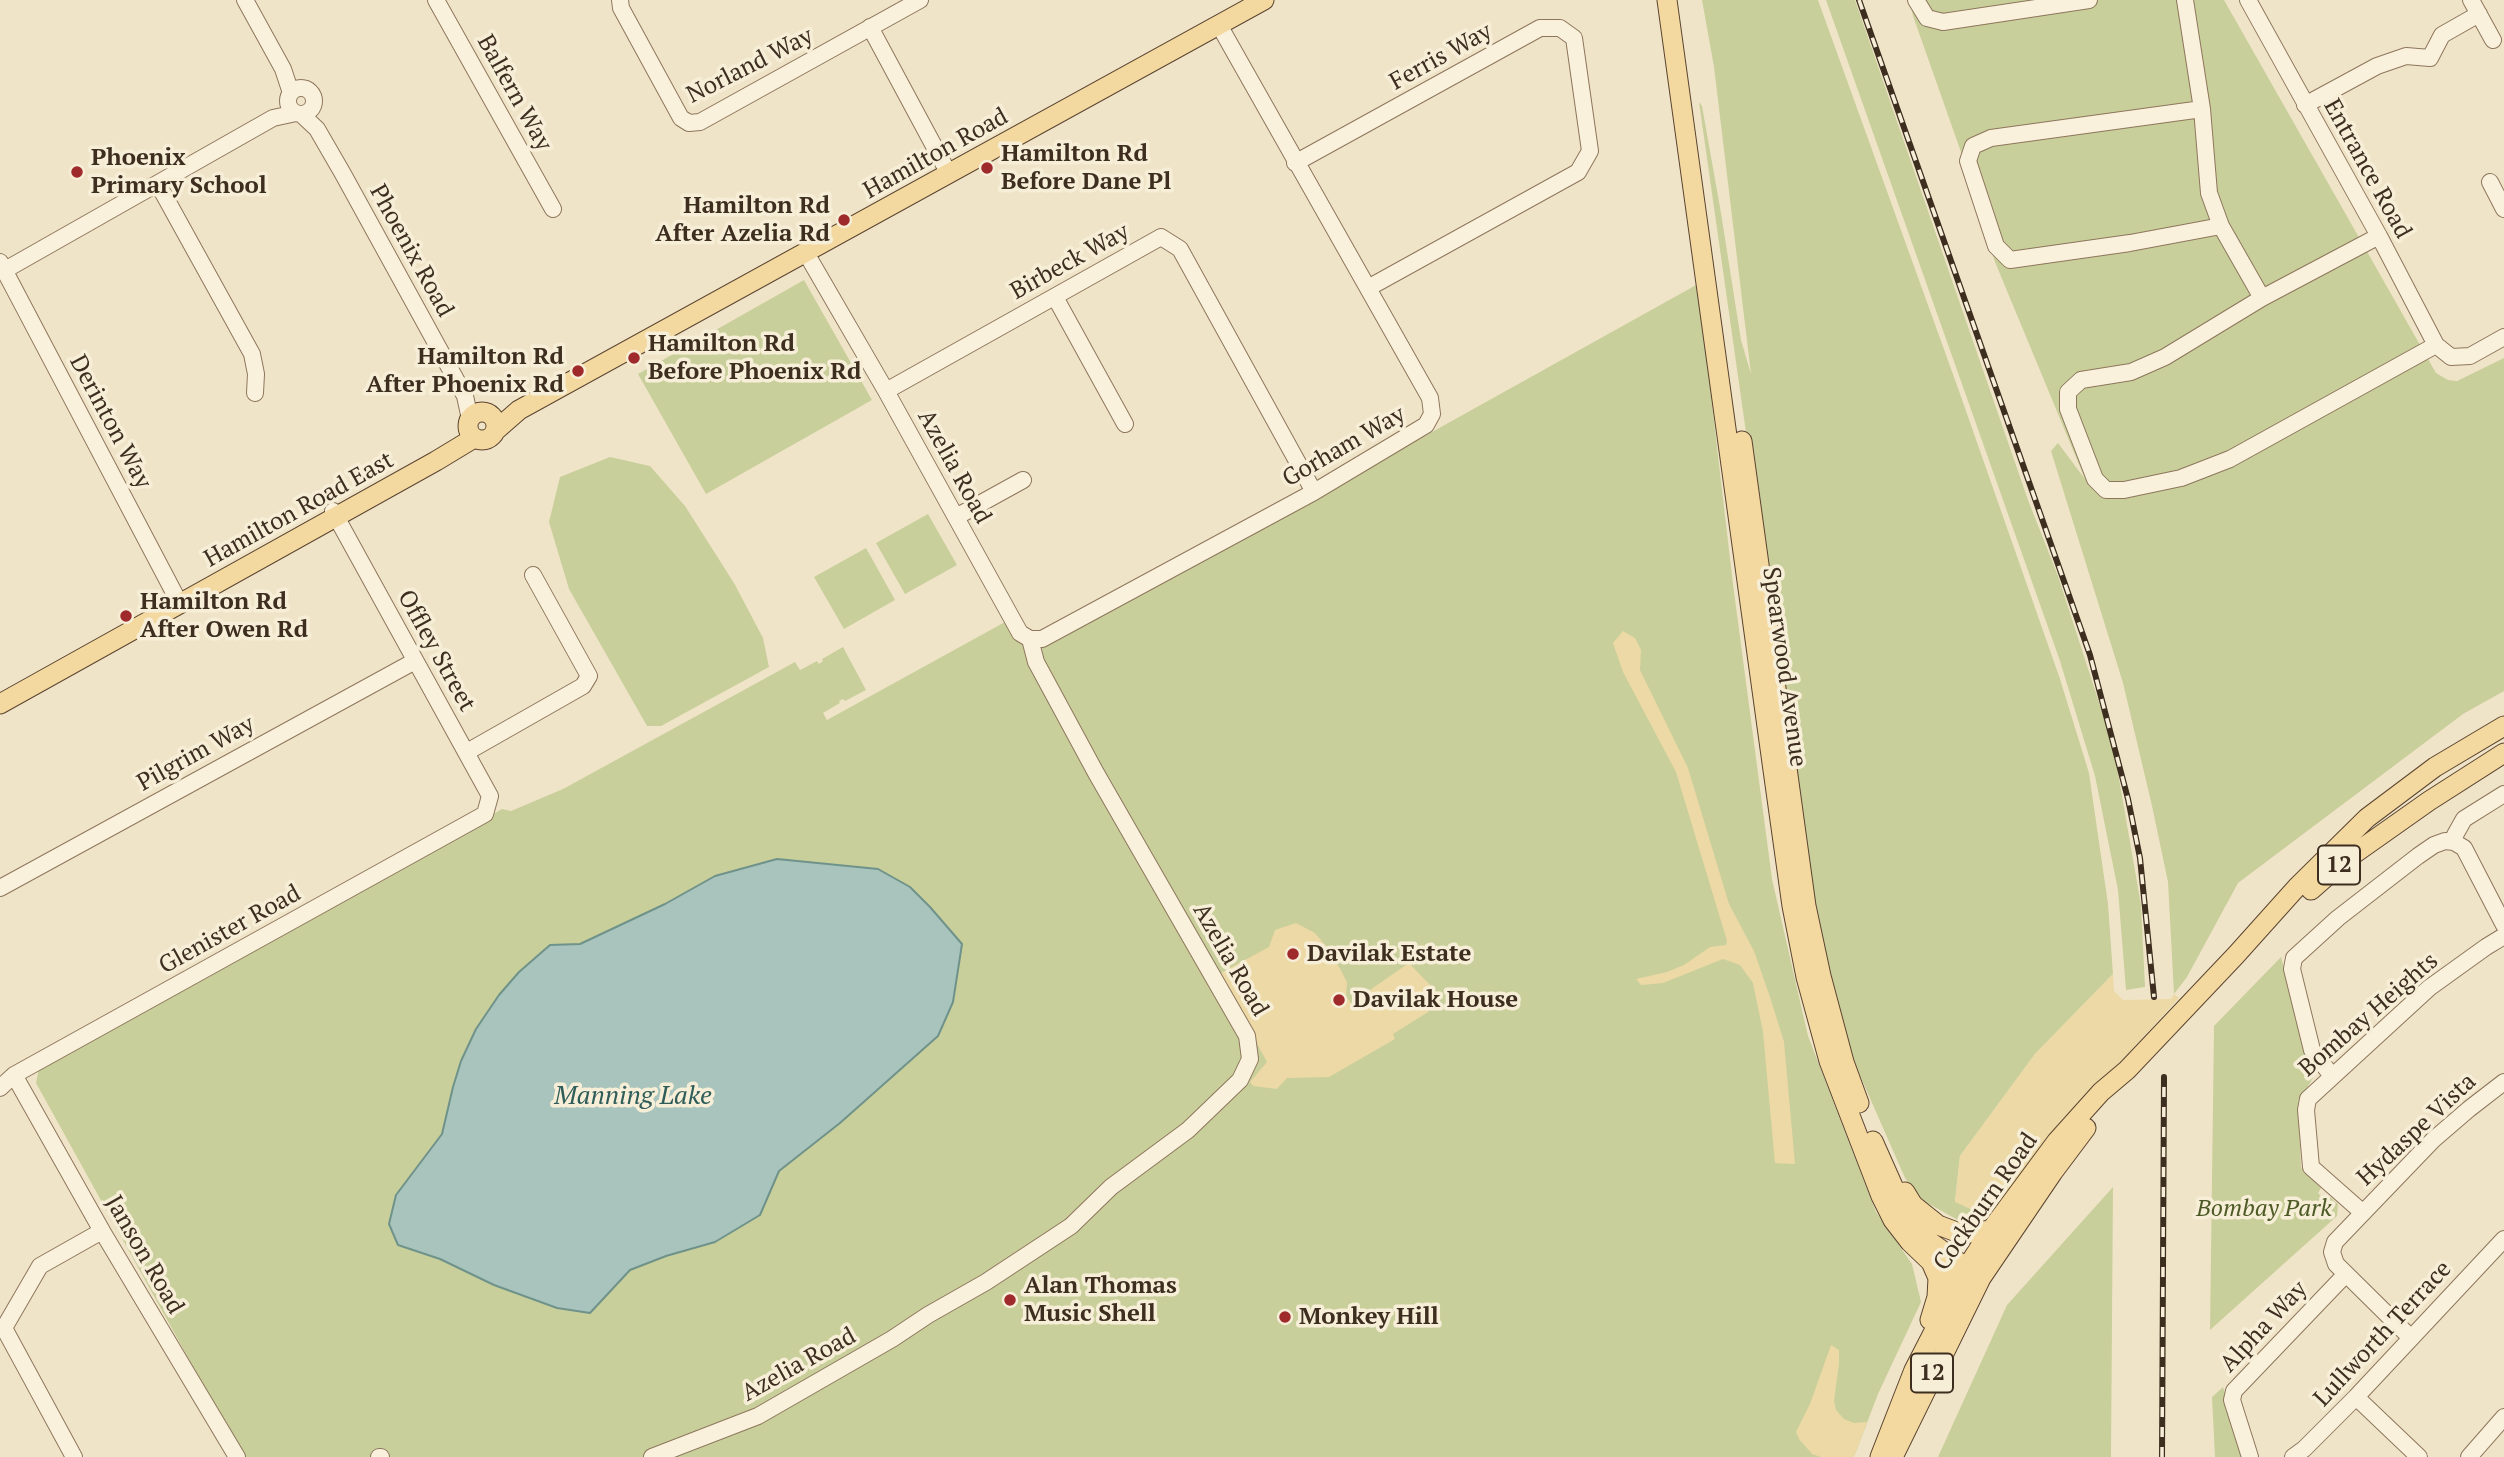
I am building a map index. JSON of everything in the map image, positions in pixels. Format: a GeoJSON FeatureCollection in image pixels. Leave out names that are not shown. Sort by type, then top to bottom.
{"type":"FeatureCollection","features":[{"type":"Feature","properties":{"kind":"main road","name":"Hamilton Road"},"geometry":{"type":"LineString","coordinates":[[476,422],[493,418],[495,431],[519,410],[1264,0]]}},
{"type":"Feature","properties":{"kind":"main road","name":"Spearwood Avenue"},"geometry":{"type":"LineString","coordinates":[[1667,0],[1792,906],[1806,977],[1829,1061],[1881,1196],[1893,1220],[1910,1242],[1931,1262],[1970,1279]]}},
{"type":"Feature","properties":{"kind":"main road","name":"Spearwood Avenue"},"geometry":{"type":"LineString","coordinates":[[1680,0],[1806,906],[1821,976],[1844,1062],[1875,1148],[1905,1213],[1926,1239],[1970,1279]]}},
{"type":"Feature","properties":{"kind":"main road","name":"Hamilton Road"},"geometry":{"type":"LineString","coordinates":[[476,422],[519,410]]}},
{"type":"Feature","properties":{"kind":"main road","name":"Hamilton Road East"},"geometry":{"type":"LineString","coordinates":[[0,694],[334,514],[476,422]]}},
{"type":"Feature","properties":{"kind":"main road","name":"Hamilton Road East"},"geometry":{"type":"LineString","coordinates":[[0,704],[178,600]]}},
{"type":"Feature","properties":{"kind":"main road","name":"Cockburn Road"},"geometry":{"type":"LineString","coordinates":[[1893,1457],[1991,1230],[2057,1142],[2101,1092],[2127,1070],[2297,887],[2367,818],[2435,767],[2504,726]]}},
{"type":"Feature","properties":{"kind":"main road","name":"Cockburn Road"},"geometry":{"type":"LineString","coordinates":[[2236,955],[2344,861],[2451,786],[2504,753]]}},
{"type":"Feature","properties":{"kind":"main road","name":"Cockburn Road"},"geometry":{"type":"LineString","coordinates":[[1880,1457],[1926,1345],[1970,1279],[2108,1100],[2127,1070]]}},
{"type":"Feature","properties":{"kind":"main road"},"geometry":{"type":"LineString","coordinates":[[1875,1148],[1913,1205],[1938,1225],[1962,1234],[1991,1230]]}},
{"type":"Feature","properties":{"kind":"main road"},"geometry":{"type":"LineString","coordinates":[[1926,1345],[1937,1297],[1937,1278],[1931,1262]]}},
{"type":"Feature","properties":{"kind":"street","name":"Balfern Way"},"geometry":{"type":"LineString","coordinates":[[436,0],[553,208]]}},
{"type":"Feature","properties":{"kind":"street","name":"Norland Way"},"geometry":{"type":"LineString","coordinates":[[620,0],[621,8],[674,106],[681,118],[689,123],[700,122],[920,0]]}},
{"type":"Feature","properties":{"kind":"street"},"geometry":{"type":"LineString","coordinates":[[1916,0],[1927,18],[1943,22],[2089,0]]}},
{"type":"Feature","properties":{"kind":"street"},"geometry":{"type":"LineString","coordinates":[[2185,0],[2202,109],[2209,193],[2221,226],[2262,298]]}},
{"type":"Feature","properties":{"kind":"street","name":"Entrance Road"},"geometry":{"type":"LineString","coordinates":[[2248,0],[2379,236],[2436,345],[2451,357],[2470,356],[2504,337]]}},
{"type":"Feature","properties":{"kind":"street"},"geometry":{"type":"LineString","coordinates":[[250,2],[294,93],[290,108],[304,111]]}},
{"type":"Feature","properties":{"kind":"street"},"geometry":{"type":"LineString","coordinates":[[2305,105],[2378,66],[2406,56],[2430,58],[2442,35],[2475,7],[2493,40]]}},
{"type":"Feature","properties":{"kind":"street","name":"Gorham Way"},"geometry":{"type":"LineString","coordinates":[[1030,639],[1042,639],[1314,492],[1426,425],[1432,414],[1430,398],[1219,25]]}},
{"type":"Feature","properties":{"kind":"street"},"geometry":{"type":"LineString","coordinates":[[870,27],[949,174]]}},
{"type":"Feature","properties":{"kind":"street","name":"Ferris Way"},"geometry":{"type":"LineString","coordinates":[[1296,163],[1540,28],[1560,28],[1574,38],[1590,151],[1578,172],[1368,288]]}},
{"type":"Feature","properties":{"kind":"street"},"geometry":{"type":"LineString","coordinates":[[2,266],[158,184],[273,118],[304,111],[313,94],[294,93]]}},
{"type":"Feature","properties":{"kind":"street"},"geometry":{"type":"LineString","coordinates":[[273,118],[294,93]]}},
{"type":"Feature","properties":{"kind":"street"},"geometry":{"type":"LineString","coordinates":[[2202,109],[1991,138],[1973,146],[1968,161],[1996,246],[2010,260],[2130,243],[2221,226]]}},
{"type":"Feature","properties":{"kind":"street","name":"Phoenix Road"},"geometry":{"type":"LineString","coordinates":[[304,111],[317,129],[465,396],[476,422]]}},
{"type":"Feature","properties":{"kind":"street"},"geometry":{"type":"LineString","coordinates":[[2490,182],[2504,208]]}},
{"type":"Feature","properties":{"kind":"street"},"geometry":{"type":"LineString","coordinates":[[158,184],[252,354],[256,374],[255,393]]}},
{"type":"Feature","properties":{"kind":"street"},"geometry":{"type":"LineString","coordinates":[[2379,236],[2262,298],[2165,357],[2131,372],[2081,380],[2068,392],[2068,409],[2095,479],[2106,490],[2124,490],[2181,478],[2230,459],[2436,345]]}},
{"type":"Feature","properties":{"kind":"street","name":"Birbeck Way"},"geometry":{"type":"LineString","coordinates":[[886,391],[1161,237],[1180,249],[1314,492]]}},
{"type":"Feature","properties":{"kind":"street","name":"Azelia Road"},"geometry":{"type":"LineString","coordinates":[[652,1457],[758,1416],[892,1339],[1071,1226],[1111,1187],[1188,1130],[1240,1080],[1250,1059],[1247,1036],[1096,773],[1036,662],[1030,639],[1020,632],[806,253]]}},
{"type":"Feature","properties":{"kind":"street","name":"Derinton Way"},"geometry":{"type":"LineString","coordinates":[[2,266],[178,600]]}},
{"type":"Feature","properties":{"kind":"street"},"geometry":{"type":"LineString","coordinates":[[1055,297],[1125,424]]}},
{"type":"Feature","properties":{"kind":"street"},"geometry":{"type":"LineString","coordinates":[[956,517],[1023,480]]}},
{"type":"Feature","properties":{"kind":"street","name":"Offley Street"},"geometry":{"type":"LineString","coordinates":[[334,514],[490,796],[485,814]]}},
{"type":"Feature","properties":{"kind":"street"},"geometry":{"type":"LineString","coordinates":[[467,752],[583,686],[589,676],[533,575]]}},
{"type":"Feature","properties":{"kind":"street","name":"Pilgrim Way"},"geometry":{"type":"LineString","coordinates":[[0,888],[415,661]]}},
{"type":"Feature","properties":{"kind":"street"},"geometry":{"type":"LineString","coordinates":[[2454,842],[2463,819],[2504,794]]}},
{"type":"Feature","properties":{"kind":"street","name":"Glenister Road"},"geometry":{"type":"LineString","coordinates":[[0,1088],[15,1075],[485,814]]}},
{"type":"Feature","properties":{"kind":"street"},"geometry":{"type":"LineString","coordinates":[[2332,1076],[2312,1049],[2292,974],[2294,958],[2338,918],[2418,856],[2445,841],[2454,842],[2464,848],[2504,925]]}},
{"type":"Feature","properties":{"kind":"street","name":"Bombay Heights"},"geometry":{"type":"LineString","coordinates":[[2362,1212],[2311,1167],[2306,1110],[2308,1099],[2429,988],[2504,936]]}},
{"type":"Feature","properties":{"kind":"street","name":"Janson Road"},"geometry":{"type":"LineString","coordinates":[[15,1075],[102,1231],[237,1457]]}},
{"type":"Feature","properties":{"kind":"street","name":"Hydaspe Vista"},"geometry":{"type":"LineString","coordinates":[[2411,1338],[2333,1258],[2334,1242],[2433,1140],[2504,1082]]}},
{"type":"Feature","properties":{"kind":"street"},"geometry":{"type":"LineString","coordinates":[[74,1457],[4,1328],[40,1266],[102,1231]]}},
{"type":"Feature","properties":{"kind":"street","name":"Lullworth Terrace"},"geometry":{"type":"LineString","coordinates":[[2293,1457],[2356,1397],[2504,1239]]}},
{"type":"Feature","properties":{"kind":"street","name":"Alpha Way"},"geometry":{"type":"LineString","coordinates":[[2250,1457],[2232,1400],[2234,1391],[2346,1273]]}},
{"type":"Feature","properties":{"kind":"street"},"geometry":{"type":"LineString","coordinates":[[2356,1397],[2418,1457]]}},
{"type":"Feature","properties":{"kind":"street"},"geometry":{"type":"LineString","coordinates":[[2469,1457],[2504,1416]]}},
{"type":"Feature","properties":{"kind":"green space"},"geometry":{"type":"Polygon","coordinates":[[[1702,0],[1818,0],[2060,679],[2089,773],[2108,904],[2113,974],[2035,1054],[1960,1156],[1955,1201],[1973,1210],[1979,1209],[1972,1217],[1964,1220],[1958,1220],[1920,1199],[1905,1178],[1844,1039],[1815,918],[1699,102],[1702,106],[1721,213],[1741,340],[1751,374],[1714,67],[1702,0]]]}},
{"type":"Feature","properties":{"kind":"green space"},"geometry":{"type":"Polygon","coordinates":[[[1826,0],[1855,0],[2028,500],[2058,576],[2105,721],[2118,773],[2141,905],[2145,987],[2126,990],[2118,890],[2095,776],[2060,661],[1826,0]]]}},
{"type":"Feature","properties":{"kind":"green space"},"geometry":{"type":"Polygon","coordinates":[[[1910,0],[2224,0],[2436,373],[2448,380],[2457,381],[2504,358],[2504,691],[2463,714],[2238,883],[2187,977],[2174,994],[2168,882],[2152,806],[2123,683],[2051,451],[2058,443],[2085,479],[1995,262],[1910,0]]]}},
{"type":"Feature","properties":{"kind":"green space"},"geometry":{"type":"Polygon","coordinates":[[[804,280],[872,400],[706,494],[638,374],[804,280]]]}},
{"type":"Feature","properties":{"kind":"green space"},"geometry":{"type":"Polygon","coordinates":[[[1698,284],[1733,584],[1772,879],[1808,1036],[1876,1212],[1912,1264],[1921,1302],[1878,1394],[1854,1457],[243,1457],[36,1083],[39,1068],[77,1044],[207,978],[502,809],[511,811],[563,789],[795,662],[800,670],[817,661],[819,664],[822,659],[843,647],[866,690],[845,701],[839,701],[840,703],[823,713],[827,720],[1005,622],[1016,641],[1051,644],[1698,284]]]}},
{"type":"Feature","properties":{"kind":"green space"},"geometry":{"type":"Polygon","coordinates":[[[610,457],[650,466],[685,506],[734,583],[763,638],[769,667],[661,726],[647,726],[569,589],[549,522],[560,477],[610,457]]]}},
{"type":"Feature","properties":{"kind":"green space"},"geometry":{"type":"Polygon","coordinates":[[[928,514],[957,565],[905,594],[876,543],[928,514]]]}},
{"type":"Feature","properties":{"kind":"green space"},"geometry":{"type":"Polygon","coordinates":[[[866,548],[895,600],[844,629],[814,577],[866,548]]]}},
{"type":"Feature","properties":{"kind":"green space","name":"Bombay Park"},"geometry":{"type":"Polygon","coordinates":[[[2281,957],[2313,1078],[2298,1102],[2301,1167],[2321,1188],[2318,1193],[2324,1199],[2328,1195],[2338,1204],[2337,1216],[2210,1330],[2214,1026],[2281,957]]]}},
{"type":"Feature","properties":{"kind":"green space"},"geometry":{"type":"Polygon","coordinates":[[[2113,1187],[2111,1457],[1938,1457],[2007,1305],[2113,1187]]]}},
{"type":"Feature","properties":{"kind":"green space"},"geometry":{"type":"Polygon","coordinates":[[[2223,1387],[2244,1457],[2215,1457],[2212,1397],[2223,1387]]]}},
{"type":"Feature","properties":{"kind":"sand"},"geometry":{"type":"Polygon","coordinates":[[[1623,631],[1635,638],[1641,650],[1640,670],[1688,768],[1729,904],[1754,951],[1770,997],[1784,1042],[1795,1164],[1775,1163],[1763,1032],[1753,983],[1740,965],[1723,959],[1663,983],[1641,985],[1636,979],[1684,965],[1710,947],[1726,945],[1727,941],[1676,772],[1623,672],[1613,643],[1623,631]]]}},
{"type":"Feature","properties":{"kind":"sand"},"geometry":{"type":"Polygon","coordinates":[[[1296,923],[1315,933],[1331,952],[1347,982],[1346,996],[1351,1003],[1409,963],[1430,985],[1436,1001],[1428,1012],[1393,1034],[1395,1039],[1329,1077],[1287,1078],[1277,1089],[1253,1086],[1250,1082],[1267,1062],[1219,974],[1269,947],[1275,930],[1296,923]]]}},
{"type":"Feature","properties":{"kind":"sand"},"geometry":{"type":"Polygon","coordinates":[[[2113,974],[2114,991],[2123,1000],[2171,999],[2174,994],[2179,998],[2113,1070],[2004,1200],[1991,1207],[1973,1210],[1955,1202],[1960,1156],[2035,1054],[2113,974]]]}},
{"type":"Feature","properties":{"kind":"sand"},"geometry":{"type":"Polygon","coordinates":[[[1831,1345],[1839,1350],[1834,1401],[1836,1410],[1844,1419],[1854,1423],[1867,1422],[1854,1457],[1821,1457],[1812,1454],[1796,1432],[1810,1404],[1831,1345]]]}},
{"type":"Feature","properties":{"kind":"water","name":"Manning Lake"},"geometry":{"type":"Polygon","coordinates":[[[777,859],[878,869],[910,887],[930,907],[962,944],[953,1002],[938,1036],[840,1123],[779,1171],[760,1215],[715,1242],[630,1270],[590,1313],[557,1308],[494,1285],[440,1259],[398,1245],[389,1224],[396,1195],[442,1134],[461,1061],[476,1029],[499,995],[519,972],[550,945],[580,944],[665,904],[715,876],[777,859]]]}},
{"type":"Feature","properties":{"kind":"railway"},"geometry":{"type":"LineString","coordinates":[[1859,0],[2090,655],[2128,799],[2140,858],[2154,997]]}},
{"type":"Feature","properties":{"kind":"railway"},"geometry":{"type":"LineString","coordinates":[[2162,1457],[2164,1077]]}},
{"type":"Feature","properties":{"kind":"place","name":"Hamilton Rd Before Dane Pl"},"geometry":{"type":"Point","coordinates":[987,168]}},
{"type":"Feature","properties":{"kind":"place","name":"Phoenix Primary School"},"geometry":{"type":"Point","coordinates":[77,172]}},
{"type":"Feature","properties":{"kind":"place","name":"Hamilton Rd After Azelia Rd"},"geometry":{"type":"Point","coordinates":[844,220]}},
{"type":"Feature","properties":{"kind":"place","name":"Hamilton Rd Before Phoenix Rd"},"geometry":{"type":"Point","coordinates":[634,358]}},
{"type":"Feature","properties":{"kind":"place","name":"Hamilton Rd After Phoenix Rd"},"geometry":{"type":"Point","coordinates":[578,371]}},
{"type":"Feature","properties":{"kind":"place","name":"Hamilton Rd After Owen Rd"},"geometry":{"type":"Point","coordinates":[126,616]}},
{"type":"Feature","properties":{"kind":"place","name":"Davilak Estate"},"geometry":{"type":"Point","coordinates":[1293,954]}},
{"type":"Feature","properties":{"kind":"place","name":"Davilak House"},"geometry":{"type":"Point","coordinates":[1339,1000]}},
{"type":"Feature","properties":{"kind":"place","name":"Alan Thomas Music Shell"},"geometry":{"type":"Point","coordinates":[1010,1300]}},
{"type":"Feature","properties":{"kind":"place","name":"Monkey Hill"},"geometry":{"type":"Point","coordinates":[1285,1317]}}]}
